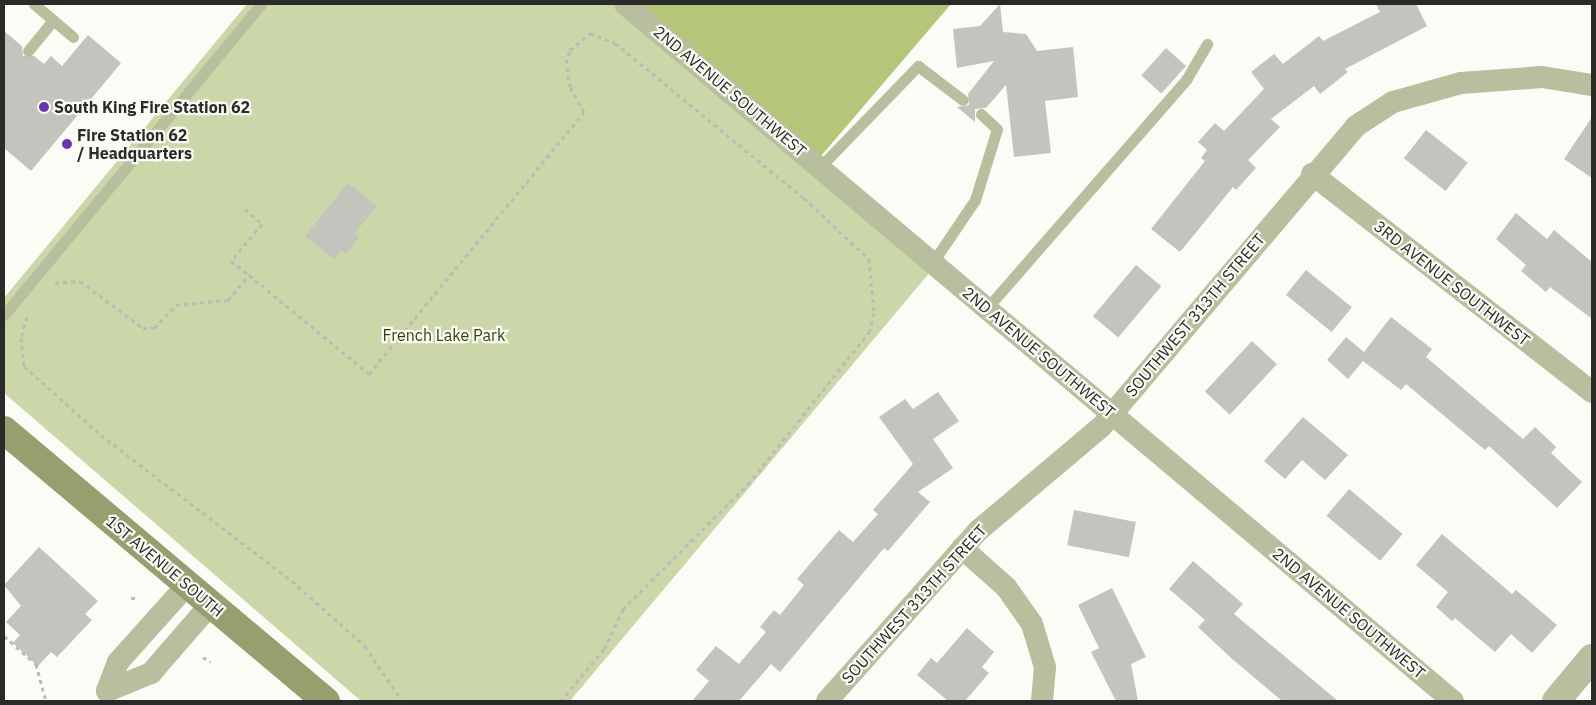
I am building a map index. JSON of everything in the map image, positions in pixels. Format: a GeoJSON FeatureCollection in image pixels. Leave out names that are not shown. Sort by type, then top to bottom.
{"type":"FeatureCollection","features":[{"type":"Feature","properties":{"kind":"main road","name":"1ST AVENUE SOUTH"},"geometry":{"type":"LineString","coordinates":[[4,430],[326,701]]}},
{"type":"Feature","properties":{"kind":"street","name":"2ND AVENUE SOUTHWEST"},"geometry":{"type":"LineString","coordinates":[[625,4],[1453,701]]}},
{"type":"Feature","properties":{"kind":"street","name":"SOUTHWEST 313TH STREET"},"geometry":{"type":"LineString","coordinates":[[827,701],[962,548],[1014,499],[1088,440],[1112,414],[1344,137],[1379,109],[1429,89],[1483,81],[1542,76],[1592,85]]}},
{"type":"Feature","properties":{"kind":"street","name":"3RD AVENUE SOUTHWEST"},"geometry":{"type":"LineString","coordinates":[[1312,174],[1592,392]]}},
{"type":"Feature","properties":{"kind":"street"},"geometry":{"type":"LineString","coordinates":[[962,548],[1006,587],[1032,624],[1046,667],[1042,701]]}},
{"type":"Feature","properties":{"kind":"street"},"geometry":{"type":"LineString","coordinates":[[103,696],[118,662],[188,584]]}},
{"type":"Feature","properties":{"kind":"street"},"geometry":{"type":"LineString","coordinates":[[103,696],[151,673],[211,604]]}},
{"type":"Feature","properties":{"kind":"street"},"geometry":{"type":"LineString","coordinates":[[1556,701],[1592,658]]}},
{"type":"Feature","properties":{"kind":"lane"},"geometry":{"type":"LineString","coordinates":[[34,4],[73,37]]}},
{"type":"Feature","properties":{"kind":"lane"},"geometry":{"type":"LineString","coordinates":[[4,315],[260,4]]}},
{"type":"Feature","properties":{"kind":"lane"},"geometry":{"type":"LineString","coordinates":[[28,51],[54,20]]}},
{"type":"Feature","properties":{"kind":"lane"},"geometry":{"type":"LineString","coordinates":[[987,308],[1186,80],[1207,44]]}},
{"type":"Feature","properties":{"kind":"lane"},"geometry":{"type":"LineString","coordinates":[[820,167],[918,66],[963,100]]}},
{"type":"Feature","properties":{"kind":"lane"},"geometry":{"type":"LineString","coordinates":[[933,262],[975,200],[997,129],[981,114]]}},
{"type":"Feature","properties":{"kind":"path"},"geometry":{"type":"LineString","coordinates":[[245,208],[262,224],[231,261],[369,374],[584,112],[570,87],[566,63],[570,50],[590,33],[601,34],[635,58],[864,249],[874,313],[870,331],[750,482],[624,609],[604,649],[561,701]]}},
{"type":"Feature","properties":{"kind":"path"},"geometry":{"type":"LineString","coordinates":[[45,287],[62,279],[80,281],[143,328],[154,328],[176,305],[228,300],[249,275]]}},
{"type":"Feature","properties":{"kind":"path"},"geometry":{"type":"LineString","coordinates":[[30,308],[22,338],[24,366],[101,435],[292,581],[365,646],[402,701]]}},
{"type":"Feature","properties":{"kind":"path"},"geometry":{"type":"LineString","coordinates":[[131,598],[137,598]]}},
{"type":"Feature","properties":{"kind":"path"},"geometry":{"type":"LineString","coordinates":[[4,636],[36,664],[46,701]]}},
{"type":"Feature","properties":{"kind":"path"},"geometry":{"type":"LineString","coordinates":[[202,657],[211,662]]}},
{"type":"Feature","properties":{"kind":"green space","name":"French Lake Park"},"geometry":{"type":"Polygon","coordinates":[[[247,4],[625,4],[936,265],[570,701],[361,701],[4,393],[4,298],[247,4]]]}},
{"type":"Feature","properties":{"kind":"green space"},"geometry":{"type":"Polygon","coordinates":[[[625,4],[951,4],[815,163],[625,4]]]}},
{"type":"Feature","properties":{"kind":"building"},"geometry":{"type":"Polygon","coordinates":[[[1000,4],[1003,32],[1026,34],[1037,51],[1073,47],[1078,97],[1045,101],[1051,153],[1014,157],[1006,85],[986,108],[975,109],[975,122],[957,107],[969,105],[968,94],[994,61],[957,68],[953,29],[980,26],[1000,4]]]}},
{"type":"Feature","properties":{"kind":"building"},"geometry":{"type":"Polygon","coordinates":[[[1376,4],[1416,4],[1427,26],[1345,69],[1348,72],[1320,94],[1314,86],[1271,119],[1280,127],[1248,160],[1256,168],[1236,190],[1233,187],[1180,252],[1151,229],[1205,161],[1201,158],[1207,150],[1198,142],[1215,123],[1224,131],[1264,89],[1251,72],[1274,54],[1283,64],[1319,36],[1323,41],[1380,12],[1376,4]]]}},
{"type":"Feature","properties":{"kind":"building","name":"South King Fire Station 62"},"geometry":{"type":"Polygon","coordinates":[[[4,31],[22,46],[23,56],[34,56],[44,64],[51,56],[62,66],[88,35],[121,63],[31,171],[4,148],[4,31]]]}},
{"type":"Feature","properties":{"kind":"building"},"geometry":{"type":"Polygon","coordinates":[[[1166,48],[1186,66],[1161,94],[1141,75],[1166,48]]]}},
{"type":"Feature","properties":{"kind":"building"},"geometry":{"type":"Polygon","coordinates":[[[1592,117],[1592,178],[1564,159],[1592,117]]]}},
{"type":"Feature","properties":{"kind":"building"},"geometry":{"type":"Polygon","coordinates":[[[1426,130],[1468,163],[1446,191],[1404,158],[1426,130]]]}},
{"type":"Feature","properties":{"kind":"building"},"geometry":{"type":"Polygon","coordinates":[[[348,183],[377,206],[355,233],[359,237],[346,254],[341,250],[334,259],[305,236],[348,183]]]}},
{"type":"Feature","properties":{"kind":"building"},"geometry":{"type":"Polygon","coordinates":[[[1516,213],[1547,239],[1554,230],[1592,262],[1592,319],[1550,287],[1546,292],[1521,271],[1526,265],[1496,239],[1516,213]]]}},
{"type":"Feature","properties":{"kind":"building"},"geometry":{"type":"Polygon","coordinates":[[[1136,265],[1161,286],[1118,338],[1093,316],[1136,265]]]}},
{"type":"Feature","properties":{"kind":"building"},"geometry":{"type":"Polygon","coordinates":[[[1306,270],[1352,307],[1332,332],[1286,295],[1306,270]]]}},
{"type":"Feature","properties":{"kind":"building"},"geometry":{"type":"Polygon","coordinates":[[[1391,317],[1432,349],[1426,357],[1523,439],[1535,427],[1556,447],[1551,453],[1582,482],[1557,508],[1489,446],[1485,450],[1406,384],[1401,390],[1363,361],[1348,379],[1327,360],[1346,337],[1364,352],[1391,317]]]}},
{"type":"Feature","properties":{"kind":"building"},"geometry":{"type":"Polygon","coordinates":[[[1252,341],[1277,364],[1230,415],[1205,391],[1252,341]]]}},
{"type":"Feature","properties":{"kind":"building"},"geometry":{"type":"Polygon","coordinates":[[[938,392],[959,421],[933,439],[953,468],[918,492],[930,502],[888,551],[884,548],[780,672],[771,664],[739,701],[692,701],[709,681],[696,670],[716,646],[739,664],[766,632],[760,627],[774,610],[780,615],[804,585],[797,579],[839,530],[853,542],[878,514],[873,510],[913,464],[879,417],[905,399],[913,409],[938,392]]]}},
{"type":"Feature","properties":{"kind":"building"},"geometry":{"type":"Polygon","coordinates":[[[1303,417],[1348,455],[1325,480],[1302,460],[1285,479],[1264,461],[1303,417]]]}},
{"type":"Feature","properties":{"kind":"building"},"geometry":{"type":"Polygon","coordinates":[[[1349,489],[1403,534],[1380,561],[1327,516],[1349,489]]]}},
{"type":"Feature","properties":{"kind":"building"},"geometry":{"type":"Polygon","coordinates":[[[1074,510],[1136,522],[1129,557],[1067,545],[1074,510]]]}},
{"type":"Feature","properties":{"kind":"building"},"geometry":{"type":"Polygon","coordinates":[[[1442,534],[1512,594],[1516,590],[1557,625],[1532,653],[1511,634],[1495,652],[1455,618],[1452,621],[1436,607],[1448,592],[1416,565],[1442,534]]]}},
{"type":"Feature","properties":{"kind":"building"},"geometry":{"type":"Polygon","coordinates":[[[39,547],[98,601],[85,614],[92,620],[57,657],[51,652],[38,666],[13,643],[20,635],[6,622],[21,606],[4,585],[39,547]]]}},
{"type":"Feature","properties":{"kind":"building"},"geometry":{"type":"Polygon","coordinates":[[[1193,561],[1243,604],[1234,614],[1338,701],[1282,701],[1198,627],[1205,620],[1169,589],[1193,561]]]}},
{"type":"Feature","properties":{"kind":"building"},"geometry":{"type":"Polygon","coordinates":[[[1112,588],[1146,657],[1131,664],[1138,701],[1116,701],[1091,652],[1099,648],[1078,605],[1112,588]]]}},
{"type":"Feature","properties":{"kind":"building"},"geometry":{"type":"Polygon","coordinates":[[[967,628],[994,652],[982,667],[989,673],[965,701],[948,701],[917,675],[931,658],[937,663],[967,628]]]}},
{"type":"Feature","properties":{"kind":"place","name":"South King Fire Station 62"},"geometry":{"type":"Point","coordinates":[44,107]}},
{"type":"Feature","properties":{"kind":"place","name":"Fire Station 62 / Headquarters"},"geometry":{"type":"Point","coordinates":[67,144]}}]}
